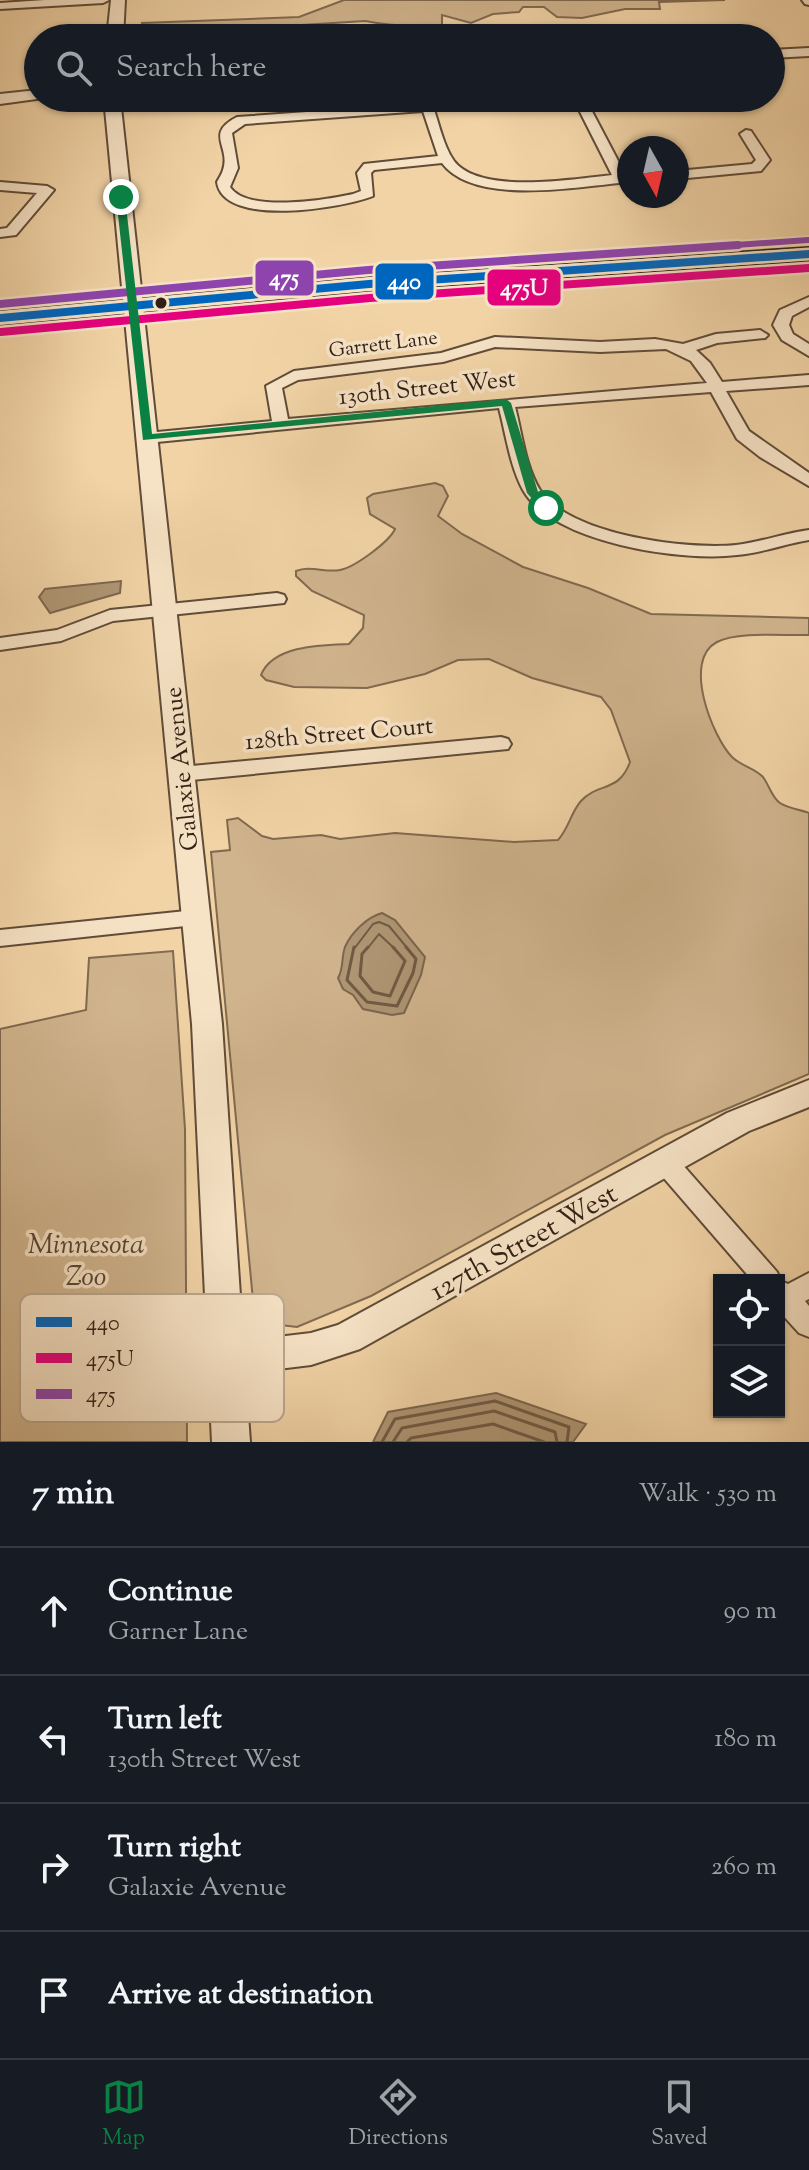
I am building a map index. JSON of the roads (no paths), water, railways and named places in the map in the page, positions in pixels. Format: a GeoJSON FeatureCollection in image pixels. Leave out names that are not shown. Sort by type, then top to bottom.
{"type":"FeatureCollection","features":[{"type":"Feature","properties":{"kind":"main road"},"geometry":{"type":"LineString","coordinates":[[0,318],[132,297],[388,266],[809,239]]}},
{"type":"Feature","properties":{"kind":"main road"},"geometry":{"type":"LineString","coordinates":[[0,302],[369,284],[809,254]]}},
{"type":"Feature","properties":{"kind":"street"},"geometry":{"type":"LineString","coordinates":[[0,6],[103,0]]}},
{"type":"Feature","properties":{"kind":"street"},"geometry":{"type":"LineString","coordinates":[[116,24],[118,0]]}},
{"type":"Feature","properties":{"kind":"street"},"geometry":{"type":"LineString","coordinates":[[785,53],[809,52]]}},
{"type":"Feature","properties":{"kind":"street"},"geometry":{"type":"LineString","coordinates":[[0,99],[24,96]]}},
{"type":"Feature","properties":{"kind":"street","name":"Galaxie Avenue"},"geometry":{"type":"LineString","coordinates":[[113,112],[209,1049],[224,1294]]}},
{"type":"Feature","properties":{"kind":"street"},"geometry":{"type":"LineString","coordinates":[[312,112],[262,116],[235,123],[226,133],[231,171],[224,180],[224,187],[230,197],[248,204],[345,200],[368,193],[364,173],[374,165],[447,159]]}},
{"type":"Feature","properties":{"kind":"street"},"geometry":{"type":"LineString","coordinates":[[429,112],[447,159],[460,175],[493,184],[617,178]]}},
{"type":"Feature","properties":{"kind":"street"},"geometry":{"type":"LineString","coordinates":[[587,112],[617,166]]}},
{"type":"Feature","properties":{"kind":"street"},"geometry":{"type":"LineString","coordinates":[[689,174],[756,168],[763,160],[746,134]]}},
{"type":"Feature","properties":{"kind":"street"},"geometry":{"type":"LineString","coordinates":[[0,198],[7,187],[47,190],[11,232],[0,233]]}},
{"type":"Feature","properties":{"kind":"street"},"geometry":{"type":"LineString","coordinates":[[809,301],[785,313],[781,325],[787,337],[809,351]]}},
{"type":"Feature","properties":{"kind":"street"},"geometry":{"type":"LineString","coordinates":[[760,335],[716,339],[683,349],[709,374],[732,421],[745,437],[809,481]]}},
{"type":"Feature","properties":{"kind":"street","name":"Garrett Lane"},"geometry":{"type":"LineString","coordinates":[[281,427],[274,386],[294,376],[319,371],[443,357],[495,342],[602,347],[656,345],[683,349]]}},
{"type":"Feature","properties":{"kind":"street","name":"130th Street West"},"geometry":{"type":"LineString","coordinates":[[147,438],[506,403],[809,380]]}},
{"type":"Feature","properties":{"kind":"street"},"geometry":{"type":"LineString","coordinates":[[506,403],[532,493],[546,508],[572,522],[642,544],[697,551],[737,550],[809,535]]}},
{"type":"Feature","properties":{"kind":"street"},"geometry":{"type":"LineString","coordinates":[[0,644],[61,635],[110,616],[277,599]]}},
{"type":"Feature","properties":{"kind":"street","name":"128th Street Court"},"geometry":{"type":"LineString","coordinates":[[181,774],[501,744]]}},
{"type":"Feature","properties":{"kind":"street"},"geometry":{"type":"LineString","coordinates":[[0,938],[196,918]]}},
{"type":"Feature","properties":{"kind":"street","name":"127th Street West"},"geometry":{"type":"LineString","coordinates":[[284,1352],[311,1349],[347,1338],[738,1122],[809,1093]]}},
{"type":"Feature","properties":{"kind":"street"},"geometry":{"type":"LineString","coordinates":[[665,1162],[763,1274]]}},
{"type":"Feature","properties":{"kind":"street"},"geometry":{"type":"LineString","coordinates":[[785,1289],[809,1285]]}},
{"type":"Feature","properties":{"kind":"street"},"geometry":{"type":"LineString","coordinates":[[785,1299],[809,1325]]}},
{"type":"Feature","properties":{"kind":"street","name":"Galaxie Avenue"},"geometry":{"type":"LineString","coordinates":[[230,1422],[231,1442]]}},
{"type":"Feature","properties":{"kind":"water"},"geometry":{"type":"Polygon","coordinates":[[[121,581],[120,593],[50,613],[39,597],[45,589],[121,581]]]}},
{"type":"Feature","properties":{"kind":"water"},"geometry":{"type":"Polygon","coordinates":[[[382,913],[395,920],[425,957],[421,975],[404,1013],[392,1015],[363,1009],[353,995],[343,989],[338,978],[345,947],[351,936],[365,922],[382,913]]]}},
{"type":"Feature","properties":{"kind":"water"},"geometry":{"type":"Polygon","coordinates":[[[496,1393],[586,1424],[573,1442],[373,1442],[388,1412],[496,1393]]]}},
{"type":"Feature","properties":{"kind":"park label","name":"Minnesota Zoo"},"geometry":{"type":"Point","coordinates":[86,1259]}}]}
